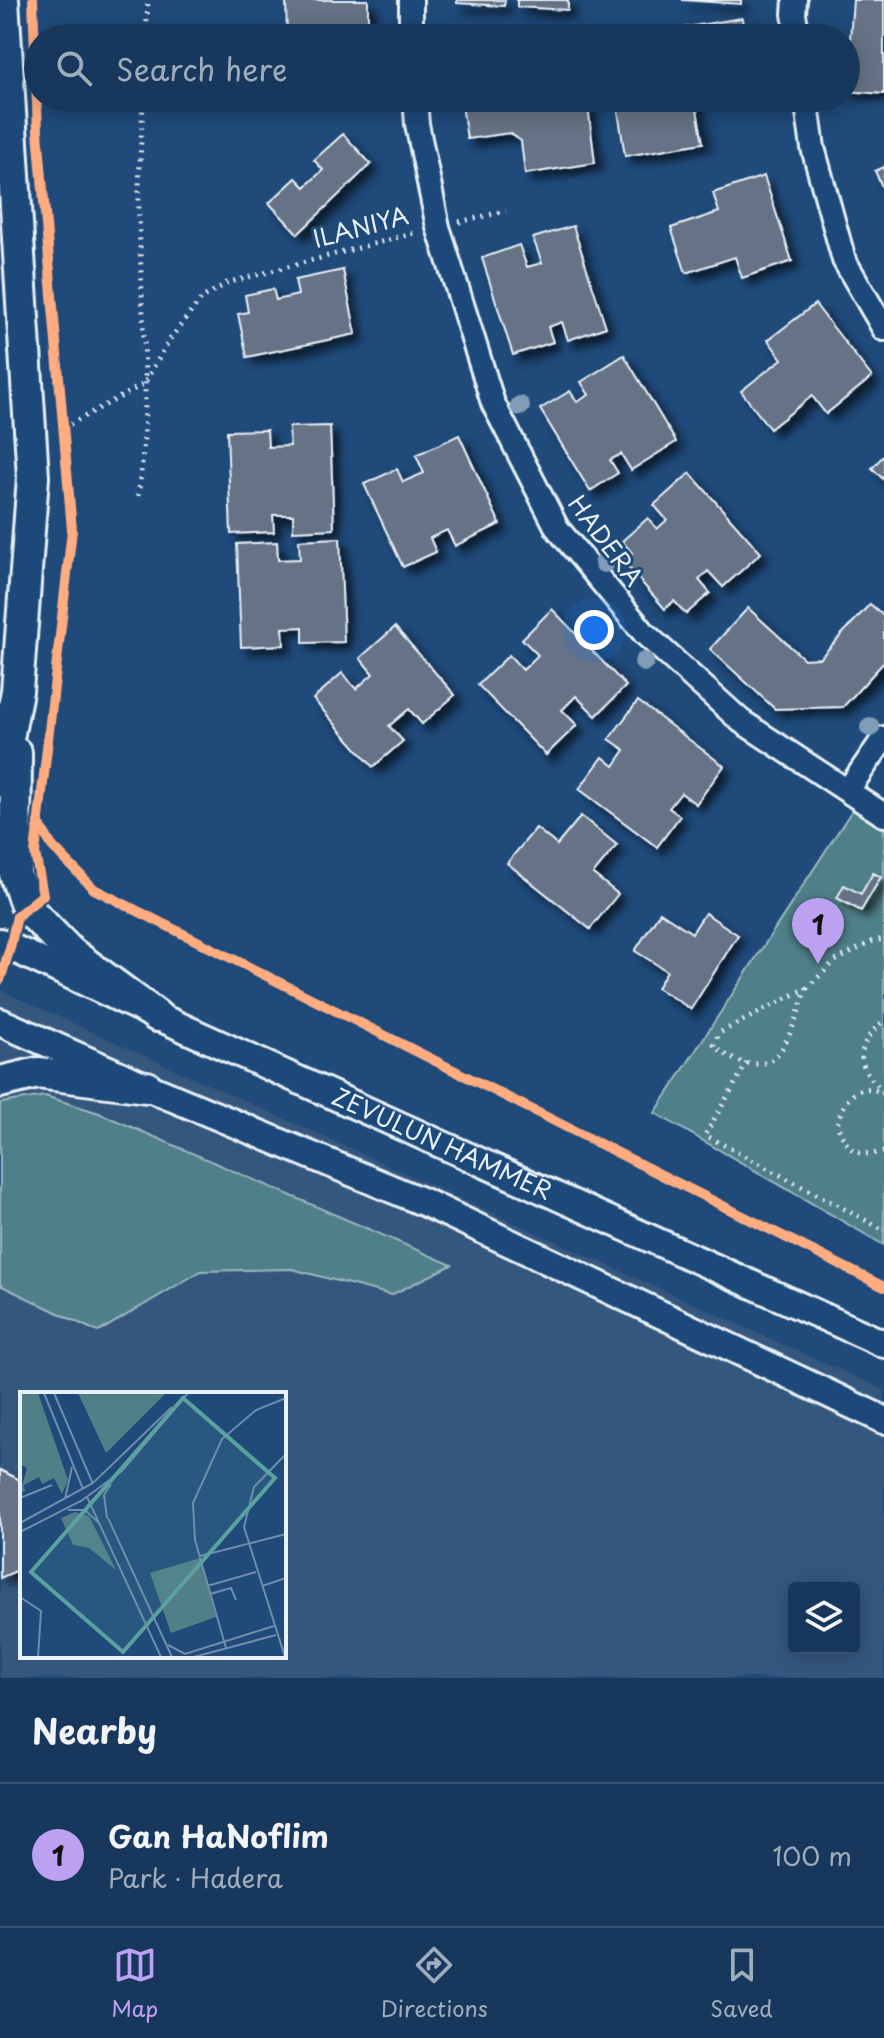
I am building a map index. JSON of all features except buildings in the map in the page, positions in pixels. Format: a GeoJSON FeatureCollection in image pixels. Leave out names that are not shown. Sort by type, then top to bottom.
{"type":"FeatureCollection","features":[{"type":"Feature","properties":{"kind":"main road"},"geometry":{"type":"LineString","coordinates":[[3,0],[33,477],[17,691],[15,874],[27,908],[70,952],[157,1016]]}},
{"type":"Feature","properties":{"kind":"main road"},"geometry":{"type":"LineString","coordinates":[[0,781],[17,691]]}},
{"type":"Feature","properties":{"kind":"main road"},"geometry":{"type":"LineString","coordinates":[[0,1082],[38,1073],[147,1087]]}},
{"type":"Feature","properties":{"kind":"street"},"geometry":{"type":"LineString","coordinates":[[411,0],[411,24]]}},
{"type":"Feature","properties":{"kind":"street"},"geometry":{"type":"LineString","coordinates":[[795,0],[796,24]]}},
{"type":"Feature","properties":{"kind":"street","name":"HADERA"},"geometry":{"type":"LineString","coordinates":[[416,112],[438,227],[493,403],[557,528],[645,634],[741,721],[884,815]]}},
{"type":"Feature","properties":{"kind":"street"},"geometry":{"type":"LineString","coordinates":[[808,112],[813,148],[844,260],[884,329]]}},
{"type":"Feature","properties":{"kind":"street"},"geometry":{"type":"LineString","coordinates":[[848,790],[884,738]]}},
{"type":"Feature","properties":{"kind":"street","name":"ZEVULUN HAMMER"},"geometry":{"type":"LineString","coordinates":[[0,942],[884,1344]]}},
{"type":"Feature","properties":{"kind":"street"},"geometry":{"type":"LineString","coordinates":[[0,1022],[428,1204],[884,1420]]}},
{"type":"Feature","properties":{"kind":"path"},"geometry":{"type":"LineString","coordinates":[[147,24],[148,0]]}},
{"type":"Feature","properties":{"kind":"path"},"geometry":{"type":"LineString","coordinates":[[138,496],[144,457],[139,209],[142,112]]}},
{"type":"Feature","properties":{"kind":"path"},"geometry":{"type":"LineString","coordinates":[[63,428],[144,384]]}},
{"type":"Feature","properties":{"kind":"path"},"geometry":{"type":"LineString","coordinates":[[62,413],[64,443]]}},
{"type":"Feature","properties":{"kind":"path"},"geometry":{"type":"LineString","coordinates":[[807,988],[784,1047],[774,1060],[761,1064],[742,1063],[725,1055],[714,1045],[719,1033],[807,988],[835,961],[873,941],[884,939]]}},
{"type":"Feature","properties":{"kind":"path"},"geometry":{"type":"LineString","coordinates":[[884,1022],[863,1044],[862,1062],[869,1078],[884,1094]]}},
{"type":"Feature","properties":{"kind":"path"},"geometry":{"type":"LineString","coordinates":[[747,1063],[705,1135],[884,1230]]}},
{"type":"Feature","properties":{"kind":"path"},"geometry":{"type":"LineString","coordinates":[[884,1094],[871,1089],[858,1091],[842,1108],[837,1125],[846,1146],[864,1155],[884,1152]]}},
{"type":"Feature","properties":{"kind":"shaded area"},"geometry":{"type":"Polygon","coordinates":[[[0,990],[884,1390],[884,1678],[0,1678],[0,990]]]}},
{"type":"Feature","properties":{"kind":"green space"},"geometry":{"type":"Polygon","coordinates":[[[860,798],[884,816],[884,1245],[655,1113],[860,798]]]}},
{"type":"Feature","properties":{"kind":"green space"},"geometry":{"type":"Polygon","coordinates":[[[45,1096],[99,1113],[452,1265],[391,1295],[292,1269],[201,1271],[98,1332],[0,1285],[0,1103],[45,1096]]]}},
{"type":"Feature","properties":{"kind":"cycle path"},"geometry":{"type":"LineString","coordinates":[[33,0],[34,24]]}},
{"type":"Feature","properties":{"kind":"cycle path"},"geometry":{"type":"LineString","coordinates":[[0,980],[17,916],[43,895],[35,853],[72,530],[37,112]]}},
{"type":"Feature","properties":{"kind":"cycle path"},"geometry":{"type":"LineString","coordinates":[[38,822],[52,846],[94,889],[884,1287]]}},
{"type":"Feature","properties":{"kind":"place","name":"Gan HaNoflim"},"geometry":{"type":"Point","coordinates":[818,964]}}]}
